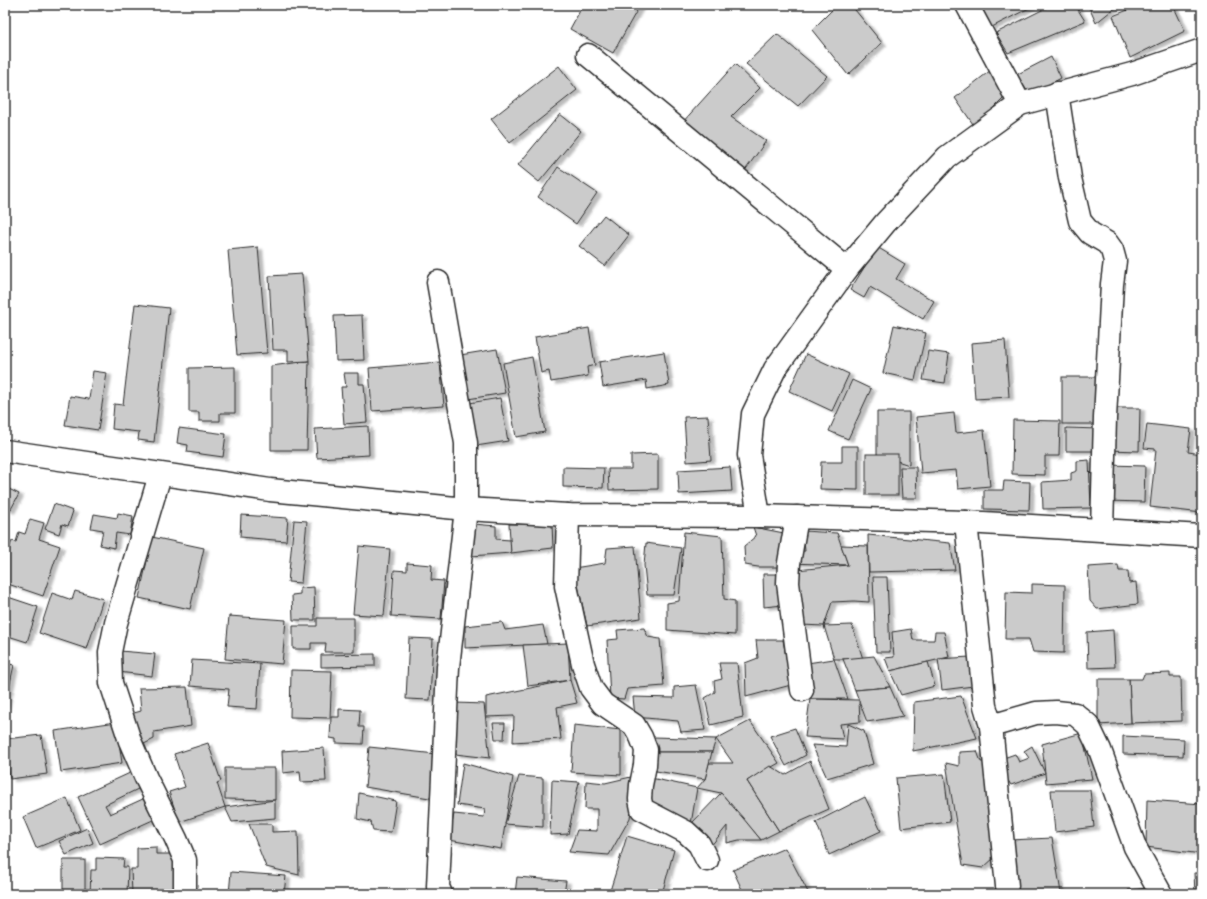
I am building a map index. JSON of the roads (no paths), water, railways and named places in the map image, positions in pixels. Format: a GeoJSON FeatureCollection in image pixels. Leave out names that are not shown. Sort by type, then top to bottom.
{"type":"FeatureCollection","features":[{"type":"Feature","properties":{"kind":"street"},"geometry":{"type":"LineString","coordinates":[[968,5],[1020,104]]}},
{"type":"Feature","properties":{"kind":"street"},"geometry":{"type":"LineString","coordinates":[[759,516],[749,455],[753,414],[776,369],[847,269],[886,222],[947,157],[1020,104],[1132,74],[1202,50]]}},
{"type":"Feature","properties":{"kind":"street"},"geometry":{"type":"LineString","coordinates":[[588,55],[847,269]]}},
{"type":"Feature","properties":{"kind":"street"},"geometry":{"type":"LineString","coordinates":[[1058,93],[1070,178],[1080,221],[1090,233],[1107,243],[1112,250],[1115,261],[1112,284],[1105,418],[1102,530]]}},
{"type":"Feature","properties":{"kind":"street"},"geometry":{"type":"LineString","coordinates":[[438,282],[466,443],[466,509],[448,667],[438,886],[441,894]]}},
{"type":"Feature","properties":{"kind":"street"},"geometry":{"type":"LineString","coordinates":[[5,451],[270,490],[466,509],[568,515],[759,516],[966,522],[1202,536]]}},
{"type":"Feature","properties":{"kind":"street"},"geometry":{"type":"LineString","coordinates":[[160,474],[116,623],[110,652],[111,682],[130,741],[146,778],[176,839],[184,860],[184,894]]}},
{"type":"Feature","properties":{"kind":"street"},"geometry":{"type":"LineString","coordinates":[[568,515],[566,586],[583,664],[591,688],[603,704],[634,725],[641,737],[646,750],[641,784],[640,799],[642,809],[686,832],[699,844],[707,860]]}},
{"type":"Feature","properties":{"kind":"street"},"geometry":{"type":"LineString","coordinates":[[797,517],[791,552],[788,583],[802,690]]}},
{"type":"Feature","properties":{"kind":"street"},"geometry":{"type":"LineString","coordinates":[[966,522],[985,706],[991,726],[1007,886]]}},
{"type":"Feature","properties":{"kind":"street"},"geometry":{"type":"LineString","coordinates":[[991,726],[1036,713],[1056,712],[1075,714],[1088,725],[1100,750],[1135,847],[1161,894]]}}]}
